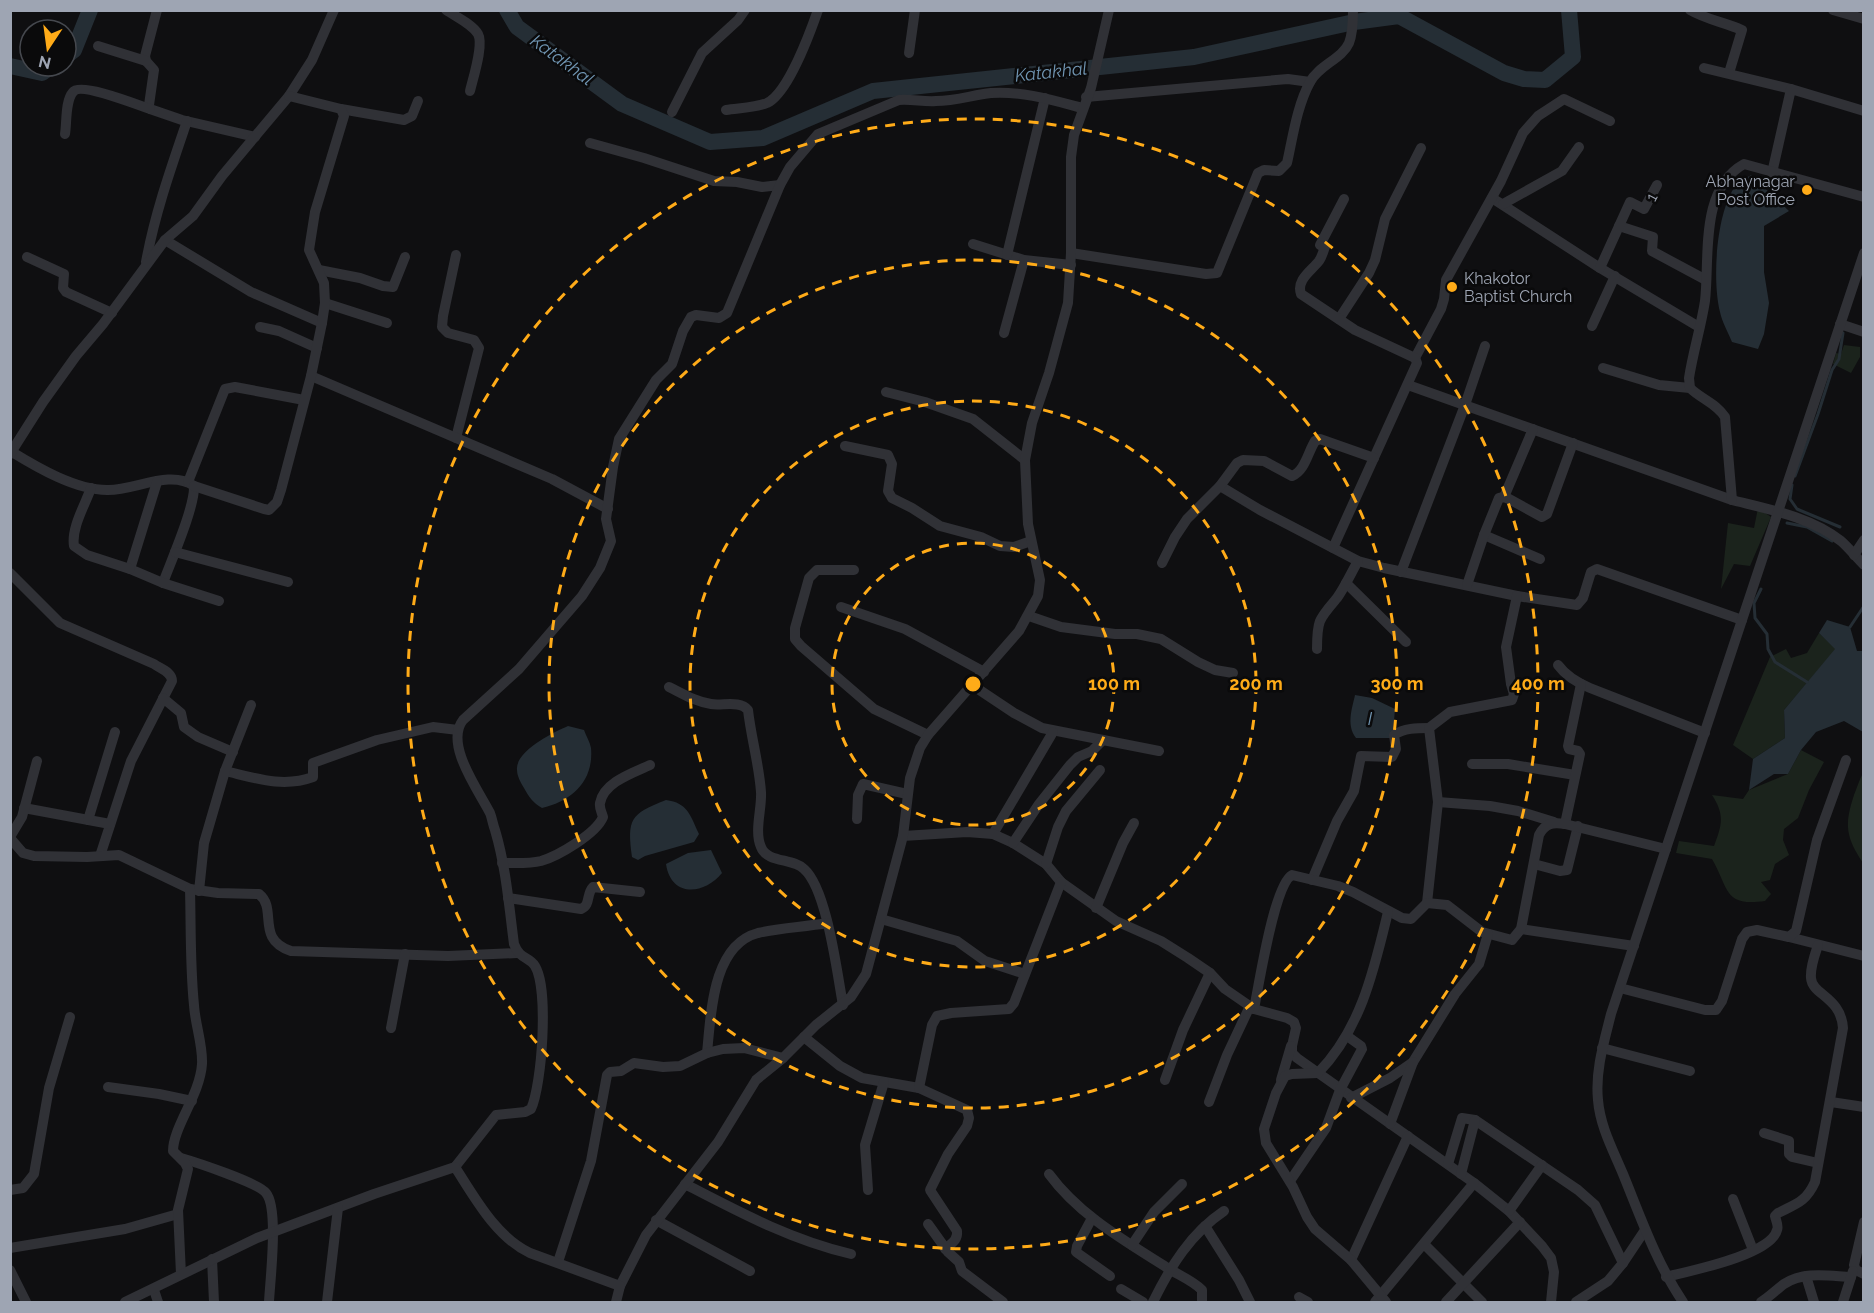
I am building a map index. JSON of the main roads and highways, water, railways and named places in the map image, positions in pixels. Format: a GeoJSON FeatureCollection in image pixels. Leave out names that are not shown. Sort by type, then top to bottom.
{"type":"FeatureCollection","features":[{"type":"Feature","properties":{"kind":"water"},"geometry":{"type":"Polygon","coordinates":[[[1751,175],[1789,211],[1764,226],[1764,272],[1769,303],[1764,334],[1758,349],[1732,342],[1721,316],[1716,282],[1720,229],[1724,212],[1736,185],[1751,175]]]}},
{"type":"Feature","properties":{"kind":"water"},"geometry":{"type":"Polygon","coordinates":[[[1827,620],[1850,627],[1857,651],[1863,651],[1863,732],[1844,721],[1816,732],[1801,750],[1788,774],[1774,774],[1749,790],[1753,759],[1785,738],[1784,710],[1835,649],[1819,633],[1827,620]]]}},
{"type":"Feature","properties":{"kind":"water","name":"I"},"geometry":{"type":"Polygon","coordinates":[[[1355,695],[1372,698],[1395,709],[1393,733],[1390,738],[1356,738],[1350,722],[1355,695]]]}},
{"type":"Feature","properties":{"kind":"water"},"geometry":{"type":"Polygon","coordinates":[[[568,726],[584,730],[591,748],[589,770],[585,780],[571,795],[542,808],[532,800],[518,777],[518,763],[536,743],[568,726]]]}},
{"type":"Feature","properties":{"kind":"water"},"geometry":{"type":"Polygon","coordinates":[[[666,800],[684,807],[699,834],[694,842],[638,860],[632,857],[630,834],[634,820],[645,809],[666,800]]]}},
{"type":"Feature","properties":{"kind":"water"},"geometry":{"type":"Polygon","coordinates":[[[711,850],[722,873],[715,880],[706,886],[689,890],[674,883],[666,864],[688,853],[711,850]]]}},
{"type":"Feature","properties":{"kind":"waterway","name":"Katakhal"},"geometry":{"type":"LineString","coordinates":[[78,40],[90,10]]}},
{"type":"Feature","properties":{"kind":"waterway","name":"Katakhal"},"geometry":{"type":"LineString","coordinates":[[507,10],[517,27],[622,104],[710,142],[763,138],[873,91],[1194,57],[1354,22],[1399,16],[1504,73],[1524,79],[1545,80],[1573,57],[1569,10]]}},
{"type":"Feature","properties":{"kind":"waterway","name":"Katakhal"},"geometry":{"type":"LineString","coordinates":[[10,66],[18,68]]}},
{"type":"Feature","properties":{"kind":"waterway"},"geometry":{"type":"LineString","coordinates":[[1795,476],[1832,370],[1839,359],[1843,333]]}},
{"type":"Feature","properties":{"kind":"waterway"},"geometry":{"type":"LineString","coordinates":[[1792,485],[1790,499],[1797,509],[1840,527]]}},
{"type":"Feature","properties":{"kind":"waterway"},"geometry":{"type":"LineString","coordinates":[[1787,523],[1807,527],[1832,541]]}},
{"type":"Feature","properties":{"kind":"waterway"},"geometry":{"type":"LineString","coordinates":[[1761,589],[1754,603],[1755,618],[1767,634],[1768,649],[1775,662],[1807,682]]}},
{"type":"Feature","properties":{"kind":"waterway"},"geometry":{"type":"LineString","coordinates":[[1850,627],[1864,606]]}},
{"type":"Feature","properties":{"kind":"place","name":"Abhaynagar Post Office"},"geometry":{"type":"Point","coordinates":[1807,190]}},
{"type":"Feature","properties":{"kind":"place","name":"Khakotor Baptist Church"},"geometry":{"type":"Point","coordinates":[1452,287]}}]}
